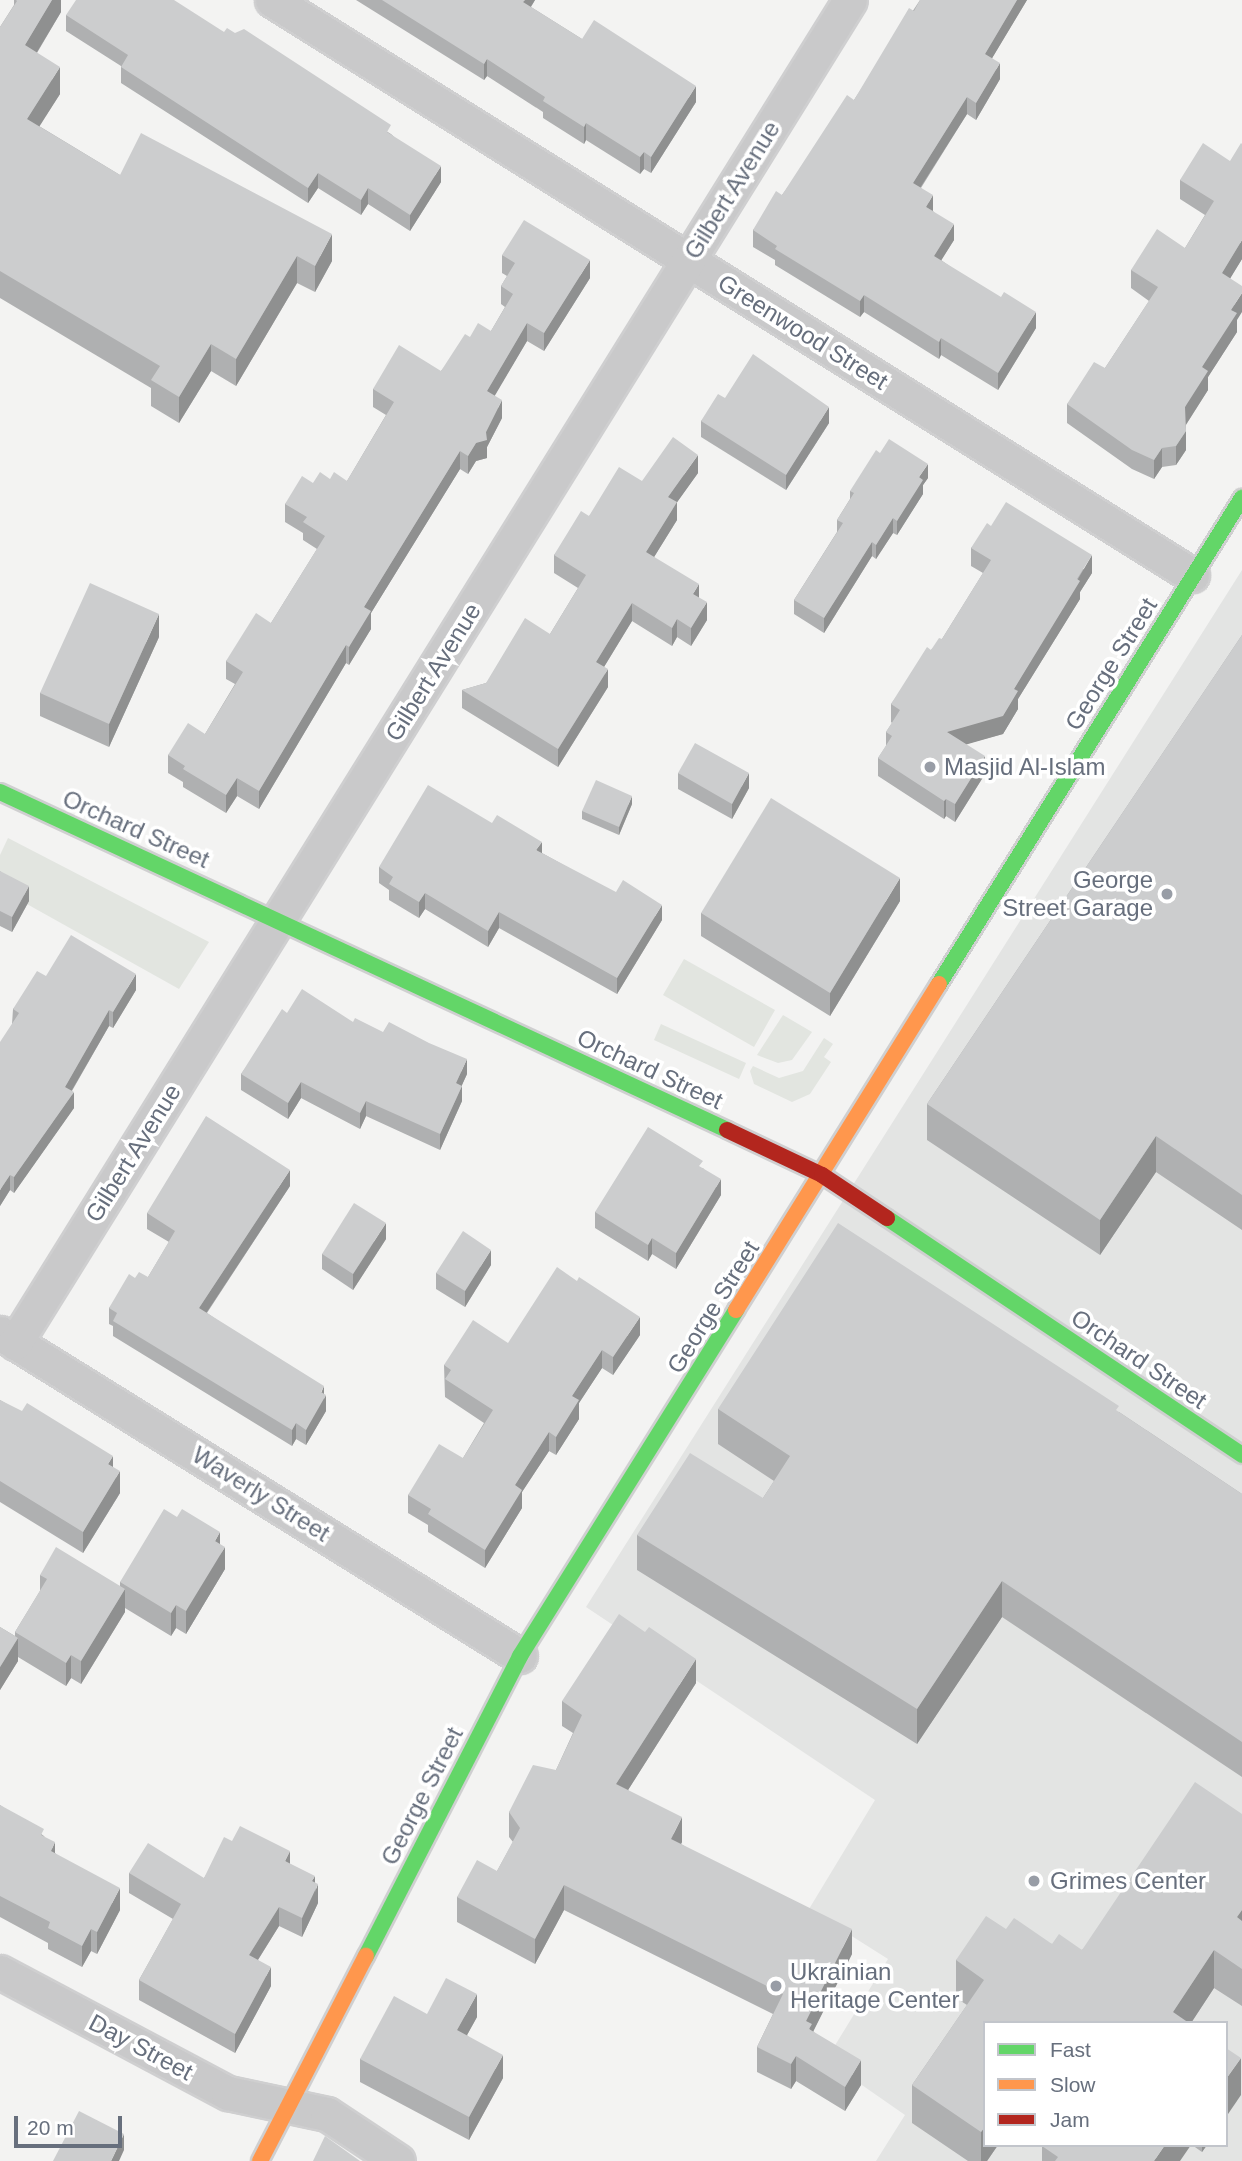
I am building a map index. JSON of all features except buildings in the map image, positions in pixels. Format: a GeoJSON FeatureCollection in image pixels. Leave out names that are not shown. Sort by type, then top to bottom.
{"type":"FeatureCollection","features":[{"type":"Feature","properties":{"kind":"main road","name":"George Street"},"geometry":{"type":"LineString","coordinates":[[260,2161],[520,1656],[1242,498]]}},
{"type":"Feature","properties":{"kind":"main road","name":"Orchard Street"},"geometry":{"type":"LineString","coordinates":[[0,792],[280,919],[822,1175],[1242,1455]]}},
{"type":"Feature","properties":{"kind":"street","name":"Greenwood Street"},"geometry":{"type":"LineString","coordinates":[[272,0],[1192,575]]}},
{"type":"Feature","properties":{"kind":"street","name":"Gilbert Avenue"},"geometry":{"type":"LineString","coordinates":[[7,1338],[280,919],[850,0]]}},
{"type":"Feature","properties":{"kind":"street","name":"Waverly Street"},"geometry":{"type":"LineString","coordinates":[[7,1338],[520,1656]]}},
{"type":"Feature","properties":{"kind":"street","name":"Day Street"},"geometry":{"type":"LineString","coordinates":[[0,1972],[228,2094],[327,2114],[398,2161]]}},
{"type":"Feature","properties":{"kind":"shaded area"},"geometry":{"type":"Polygon","coordinates":[[[1242,570],[1242,2161],[876,2161],[905,2115],[826,2060],[888,1959],[809,1909],[875,1800],[586,1607],[1242,570]]]}},
{"type":"Feature","properties":{"kind":"shaded area"},"geometry":{"type":"Polygon","coordinates":[[[8,838],[209,942],[179,989],[0,889],[0,855],[8,838]]]}},
{"type":"Feature","properties":{"kind":"shaded area"},"geometry":{"type":"Polygon","coordinates":[[[684,959],[775,1010],[754,1047],[663,995],[684,959]]]}},
{"type":"Feature","properties":{"kind":"shaded area"},"geometry":{"type":"Polygon","coordinates":[[[783,1015],[812,1032],[792,1060],[778,1063],[757,1055],[783,1015]]]}},
{"type":"Feature","properties":{"kind":"shaded area"},"geometry":{"type":"Polygon","coordinates":[[[661,1024],[746,1063],[739,1079],[654,1040],[661,1024]]]}},
{"type":"Feature","properties":{"kind":"shaded area"},"geometry":{"type":"Polygon","coordinates":[[[824,1038],[833,1044],[824,1057],[831,1062],[810,1094],[792,1102],[754,1084],[750,1071],[753,1066],[779,1078],[803,1071],[824,1038]]]}},
{"type":"Feature","properties":{"kind":"traffic: fast"},"geometry":{"type":"LineString","coordinates":[[939,984],[1242,498]]}},
{"type":"Feature","properties":{"kind":"traffic: fast"},"geometry":{"type":"LineString","coordinates":[[0,792],[727,1130]]}},
{"type":"Feature","properties":{"kind":"traffic: fast"},"geometry":{"type":"LineString","coordinates":[[887,1218],[1242,1455]]}},
{"type":"Feature","properties":{"kind":"traffic: fast"},"geometry":{"type":"LineString","coordinates":[[366,1956],[520,1656],[736,1310]]}},
{"type":"Feature","properties":{"kind":"traffic: slow"},"geometry":{"type":"LineString","coordinates":[[736,1310],[939,984]]}},
{"type":"Feature","properties":{"kind":"traffic: slow"},"geometry":{"type":"LineString","coordinates":[[260,2161],[366,1956]]}},
{"type":"Feature","properties":{"kind":"traffic: jam"},"geometry":{"type":"LineString","coordinates":[[727,1130],[822,1175],[887,1218]]}},
{"type":"Feature","properties":{"kind":"place","name":"Masjid Al-Islam"},"geometry":{"type":"Point","coordinates":[930,767]}},
{"type":"Feature","properties":{"kind":"place","name":"George Street Garage"},"geometry":{"type":"Point","coordinates":[1167,894]}},
{"type":"Feature","properties":{"kind":"place","name":"Grimes Center"},"geometry":{"type":"Point","coordinates":[1034,1881]}},
{"type":"Feature","properties":{"kind":"place","name":"Ukrainian Heritage Center"},"geometry":{"type":"Point","coordinates":[776,1986]}}]}
